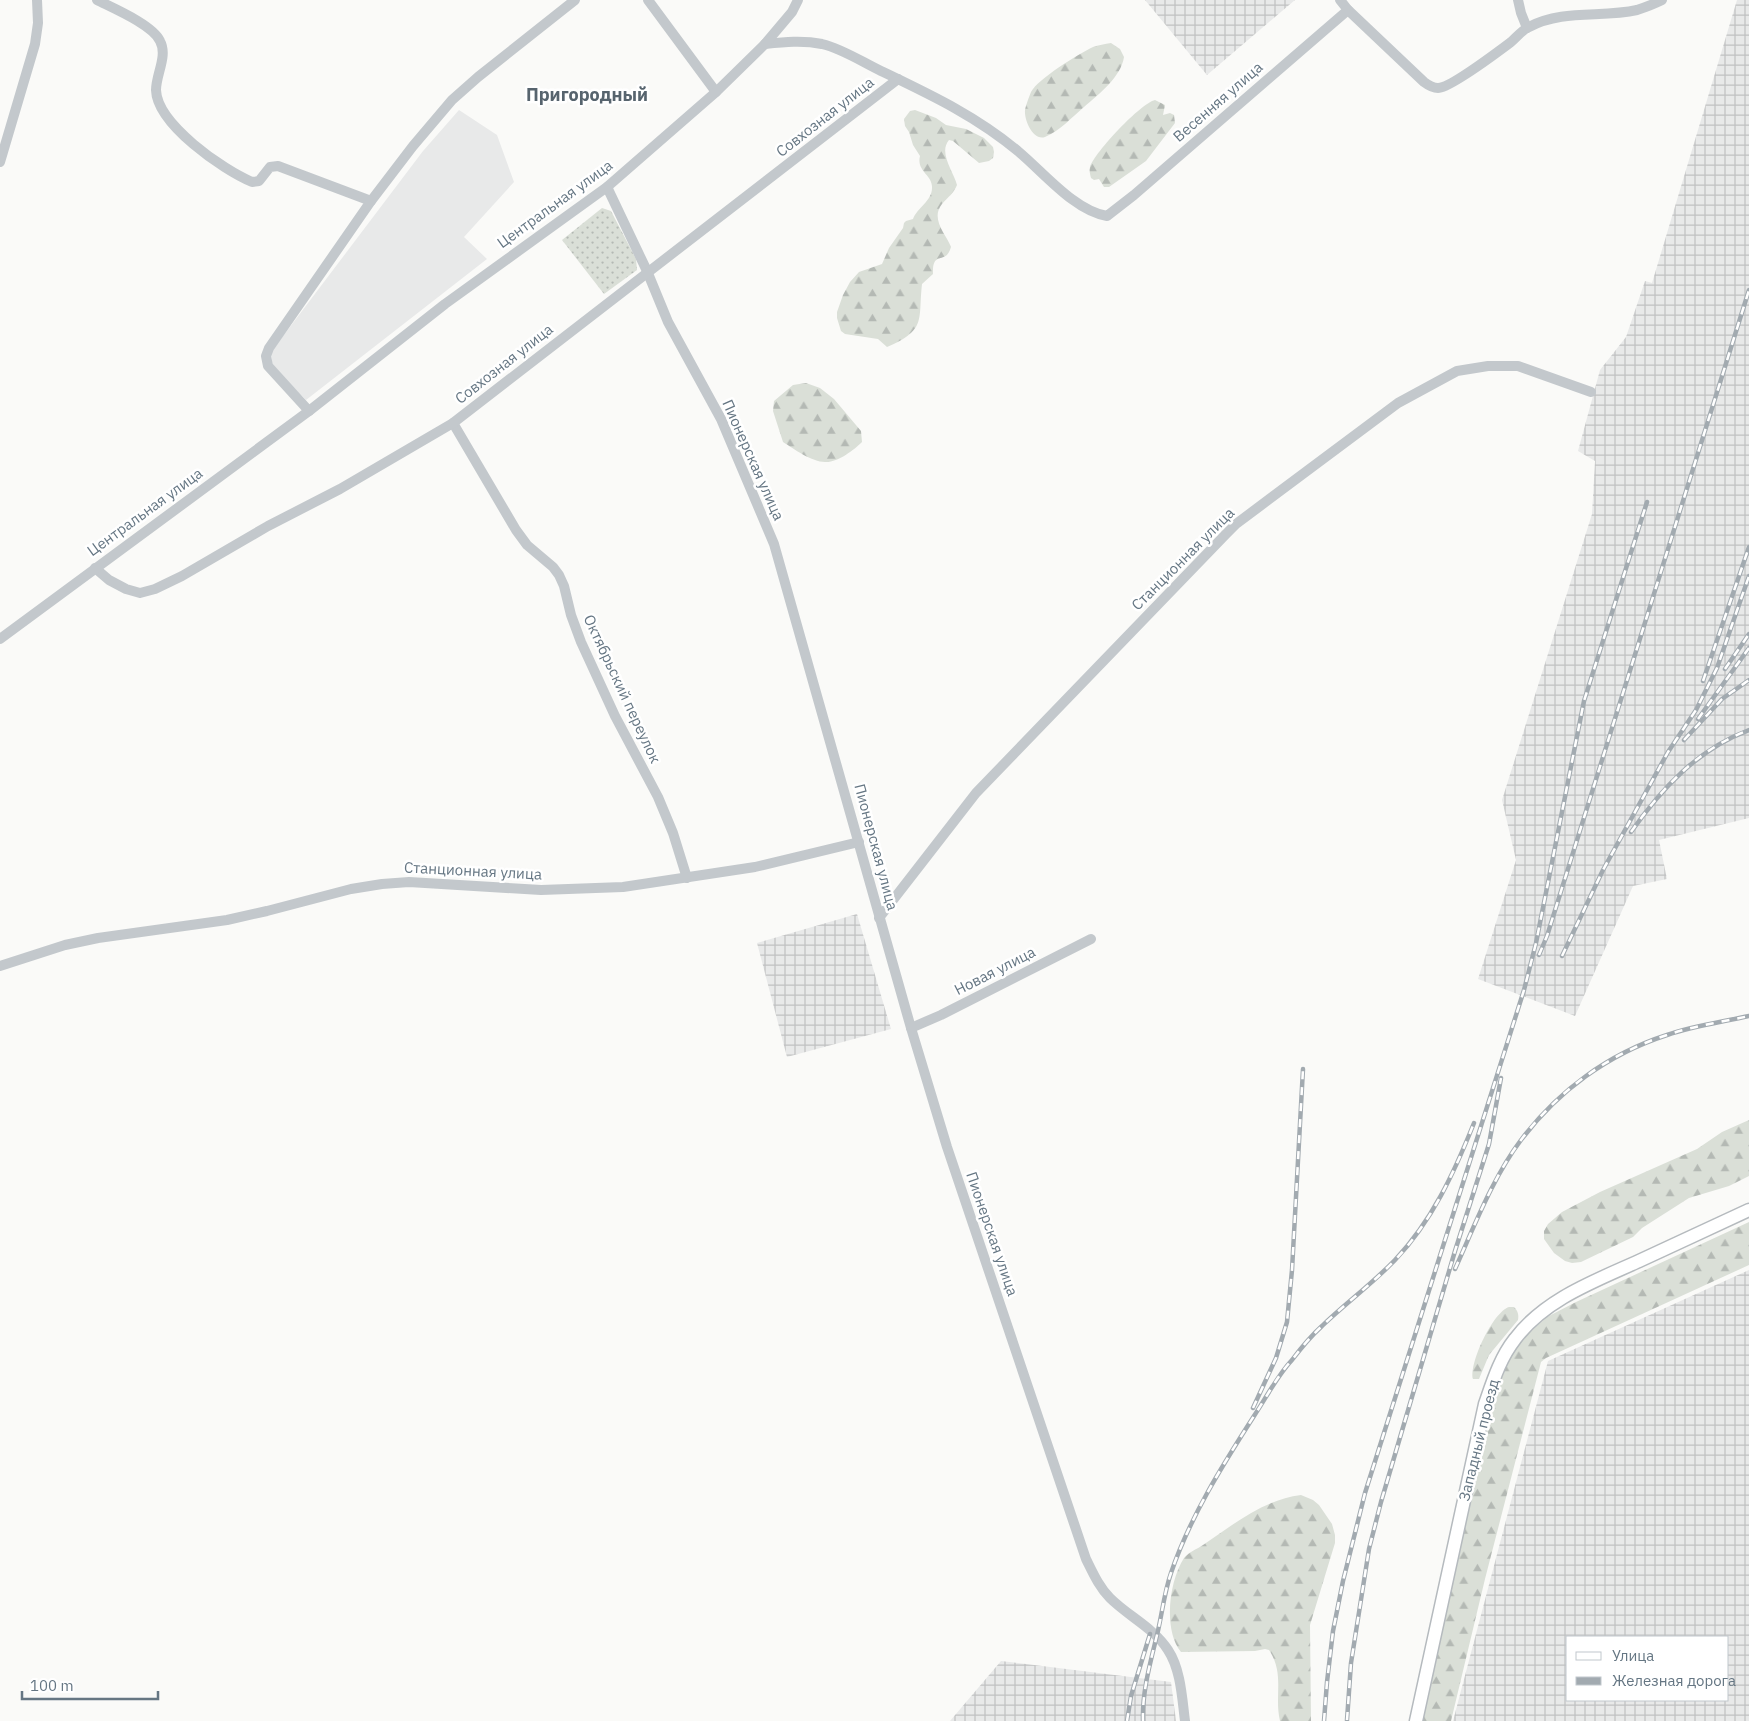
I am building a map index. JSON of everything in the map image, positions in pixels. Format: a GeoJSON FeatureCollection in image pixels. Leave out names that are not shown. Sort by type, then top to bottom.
{"type":"FeatureCollection","features":[{"type":"Feature","properties":{"kind":"main road","name":"Западный проезд"},"geometry":{"type":"LineString","coordinates":[[1416,1721],[1485,1404],[1500,1362],[1507,1349],[1536,1316],[1567,1295],[1749,1210]]}},
{"type":"Feature","properties":{"kind":"street"},"geometry":{"type":"LineString","coordinates":[[0,162],[35,44],[38,22],[37,0]]}},
{"type":"Feature","properties":{"kind":"street"},"geometry":{"type":"LineString","coordinates":[[97,0],[140,23],[159,39],[162,49],[156,88],[158,99],[177,128],[191,143],[210,158],[252,182],[259,181],[270,167],[278,166],[371,201]]}},
{"type":"Feature","properties":{"kind":"street"},"geometry":{"type":"LineString","coordinates":[[309,411],[268,366],[266,356],[269,348],[371,201],[413,146],[452,100],[575,0]]}},
{"type":"Feature","properties":{"kind":"street"},"geometry":{"type":"LineString","coordinates":[[648,0],[716,92]]}},
{"type":"Feature","properties":{"kind":"street","name":"Центральная улица"},"geometry":{"type":"LineString","coordinates":[[0,638],[309,411],[445,304],[607,187],[716,92],[765,44],[792,12],[798,0]]}},
{"type":"Feature","properties":{"kind":"street"},"geometry":{"type":"LineString","coordinates":[[1340,0],[1348,10],[1424,82],[1433,88],[1446,86],[1511,42],[1527,28],[1551,18],[1638,10],[1662,0]]}},
{"type":"Feature","properties":{"kind":"street"},"geometry":{"type":"LineString","coordinates":[[1518,0],[1520,13],[1527,28]]}},
{"type":"Feature","properties":{"kind":"street","name":"Весенняя улица"},"geometry":{"type":"LineString","coordinates":[[898,78],[943,100],[970,116],[1018,151],[1081,205],[1093,213],[1107,216],[1134,195],[1348,10]]}},
{"type":"Feature","properties":{"kind":"street"},"geometry":{"type":"LineString","coordinates":[[765,44],[798,42],[822,44],[898,78]]}},
{"type":"Feature","properties":{"kind":"street","name":"Совхозная улица"},"geometry":{"type":"LineString","coordinates":[[95,568],[109,580],[126,589],[140,593],[155,589],[182,576],[268,526],[340,489],[452,423],[898,78]]}},
{"type":"Feature","properties":{"kind":"street","name":"Пионерская улица"},"geometry":{"type":"LineString","coordinates":[[607,187],[647,271],[668,322],[721,419],[774,544],[879,918],[947,1147],[1086,1559],[1101,1587],[1110,1598],[1156,1637],[1168,1650],[1180,1684],[1185,1721]]}},
{"type":"Feature","properties":{"kind":"street","name":"Станционная улица"},"geometry":{"type":"LineString","coordinates":[[879,918],[976,793],[1226,534],[1351,437],[1398,403],[1457,371],[1488,366],[1518,366],[1590,392]]}},
{"type":"Feature","properties":{"kind":"street","name":"Октябрьский переулок"},"geometry":{"type":"LineString","coordinates":[[452,423],[526,545],[553,567],[559,575],[581,642],[615,716],[658,798],[673,833],[687,878]]}},
{"type":"Feature","properties":{"kind":"street","name":"Станционная улица"},"geometry":{"type":"LineString","coordinates":[[0,966],[65,945],[98,938],[228,920],[351,889],[382,884],[409,882],[541,890],[623,887],[755,867],[859,842]]}},
{"type":"Feature","properties":{"kind":"street","name":"Новая улица"},"geometry":{"type":"LineString","coordinates":[[911,1028],[941,1015],[1092,939]]}},
{"type":"Feature","properties":{"kind":"shaded area"},"geometry":{"type":"Polygon","coordinates":[[[1145,0],[1295,0],[1207,75],[1145,0]]]}},
{"type":"Feature","properties":{"kind":"shaded area"},"geometry":{"type":"Polygon","coordinates":[[[1737,0],[1749,0],[1749,818],[1659,840],[1667,879],[1633,886],[1575,1016],[1478,979],[1516,860],[1502,800],[1592,514],[1595,461],[1578,451],[1600,370],[1626,337],[1645,281],[1652,283],[1737,0]]]}},
{"type":"Feature","properties":{"kind":"shaded area"},"geometry":{"type":"Polygon","coordinates":[[[459,110],[497,135],[514,182],[464,237],[487,259],[306,400],[272,365],[271,352],[423,151],[459,110]]]}},
{"type":"Feature","properties":{"kind":"shaded area"},"geometry":{"type":"Polygon","coordinates":[[[857,914],[891,1029],[787,1057],[757,943],[857,914]]]}},
{"type":"Feature","properties":{"kind":"shaded area"},"geometry":{"type":"Polygon","coordinates":[[[1749,1270],[1749,1721],[1453,1721],[1548,1361],[1749,1270]]]}},
{"type":"Feature","properties":{"kind":"shaded area"},"geometry":{"type":"Polygon","coordinates":[[[1001,1661],[1171,1682],[1176,1721],[950,1721],[1001,1661]]]}},
{"type":"Feature","properties":{"kind":"green space"},"geometry":{"type":"Polygon","coordinates":[[[1111,43],[1120,49],[1124,57],[1119,71],[1114,78],[1102,91],[1051,134],[1041,137],[1033,133],[1028,124],[1025,110],[1031,92],[1035,87],[1059,67],[1078,55],[1093,47],[1111,43]]]}},
{"type":"Feature","properties":{"kind":"green space"},"geometry":{"type":"Polygon","coordinates":[[[1155,100],[1165,105],[1163,115],[1170,113],[1174,115],[1175,123],[1146,161],[1109,187],[1104,187],[1099,179],[1094,180],[1091,178],[1090,167],[1100,151],[1119,129],[1148,103],[1155,100]]]}},
{"type":"Feature","properties":{"kind":"green space"},"geometry":{"type":"Polygon","coordinates":[[[915,110],[936,118],[946,125],[966,129],[984,138],[993,147],[994,152],[993,158],[989,161],[979,163],[953,141],[949,140],[946,145],[946,157],[957,185],[953,193],[942,204],[939,210],[938,221],[951,247],[946,256],[937,259],[933,266],[933,274],[922,284],[920,315],[915,329],[900,341],[887,347],[878,339],[845,334],[841,331],[837,312],[850,282],[859,272],[882,264],[904,223],[913,219],[930,197],[932,184],[920,166],[920,156],[905,126],[904,119],[910,111],[915,110]]]}},
{"type":"Feature","properties":{"kind":"green space"},"geometry":{"type":"Polygon","coordinates":[[[602,208],[611,211],[636,259],[637,270],[604,294],[562,240],[602,208]]]}},
{"type":"Feature","properties":{"kind":"green space"},"geometry":{"type":"Polygon","coordinates":[[[806,383],[820,388],[834,399],[861,431],[862,442],[850,452],[830,462],[814,460],[783,442],[773,411],[774,401],[793,385],[806,383]]]}},
{"type":"Feature","properties":{"kind":"green space"},"geometry":{"type":"Polygon","coordinates":[[[1749,1120],[1749,1176],[1729,1186],[1689,1198],[1642,1228],[1633,1237],[1581,1262],[1572,1263],[1565,1261],[1554,1253],[1544,1239],[1544,1231],[1548,1224],[1562,1212],[1600,1192],[1697,1149],[1722,1132],[1749,1120]]]}},
{"type":"Feature","properties":{"kind":"green space"},"geometry":{"type":"Polygon","coordinates":[[[1749,1222],[1749,1265],[1546,1358],[1541,1362],[1485,1579],[1451,1721],[1422,1721],[1484,1434],[1503,1366],[1520,1341],[1547,1317],[1749,1222]]]}},
{"type":"Feature","properties":{"kind":"green space"},"geometry":{"type":"Polygon","coordinates":[[[1509,1307],[1514,1307],[1518,1320],[1489,1355],[1479,1379],[1473,1379],[1478,1351],[1484,1339],[1496,1318],[1509,1307]]]}},
{"type":"Feature","properties":{"kind":"green space"},"geometry":{"type":"Polygon","coordinates":[[[1301,1495],[1319,1505],[1332,1524],[1335,1543],[1310,1625],[1311,1721],[1280,1721],[1277,1668],[1269,1650],[1181,1652],[1175,1643],[1172,1631],[1170,1605],[1175,1579],[1184,1558],[1188,1554],[1261,1507],[1301,1495]]]}},
{"type":"Feature","properties":{"kind":"railway"},"geometry":{"type":"LineString","coordinates":[[1539,955],[1547,936],[1749,290]]}},
{"type":"Feature","properties":{"kind":"railway"},"geometry":{"type":"LineString","coordinates":[[1324,1721],[1333,1631],[1343,1581],[1365,1493],[1524,990],[1536,943],[1584,701],[1647,502]]}},
{"type":"Feature","properties":{"kind":"railway"},"geometry":{"type":"LineString","coordinates":[[1703,681],[1749,547]]}},
{"type":"Feature","properties":{"kind":"railway"},"geometry":{"type":"LineString","coordinates":[[1562,956],[1603,870],[1668,752],[1696,710],[1717,668],[1749,576]]}},
{"type":"Feature","properties":{"kind":"railway"},"geometry":{"type":"LineString","coordinates":[[1725,669],[1749,634]]}},
{"type":"Feature","properties":{"kind":"railway"},"geometry":{"type":"LineString","coordinates":[[1698,719],[1749,648]]}},
{"type":"Feature","properties":{"kind":"railway"},"geometry":{"type":"LineString","coordinates":[[1684,740],[1722,699],[1749,680]]}},
{"type":"Feature","properties":{"kind":"railway"},"geometry":{"type":"LineString","coordinates":[[1631,832],[1655,800],[1697,759],[1713,748],[1749,730]]}},
{"type":"Feature","properties":{"kind":"railway"},"geometry":{"type":"LineString","coordinates":[[1455,1269],[1485,1203],[1511,1154],[1535,1122],[1568,1090],[1605,1064],[1645,1043],[1687,1029],[1749,1016]]}},
{"type":"Feature","properties":{"kind":"railway"},"geometry":{"type":"LineString","coordinates":[[1253,1408],[1276,1358],[1287,1322],[1292,1270],[1303,1069]]}},
{"type":"Feature","properties":{"kind":"railway"},"geometry":{"type":"LineString","coordinates":[[1347,1720],[1351,1663],[1369,1549],[1381,1502],[1455,1251],[1489,1144],[1501,1078]]}},
{"type":"Feature","properties":{"kind":"railway"},"geometry":{"type":"LineString","coordinates":[[1143,1721],[1147,1678],[1169,1581],[1187,1532],[1208,1492],[1277,1380],[1306,1342],[1395,1260],[1420,1229],[1441,1196],[1474,1123]]}},
{"type":"Feature","properties":{"kind":"railway"},"geometry":{"type":"LineString","coordinates":[[1127,1721],[1131,1696],[1150,1634]]}},
{"type":"Feature","properties":{"kind":"district","name":"Пригородный"},"geometry":{"type":"Point","coordinates":[587,95]}}]}
